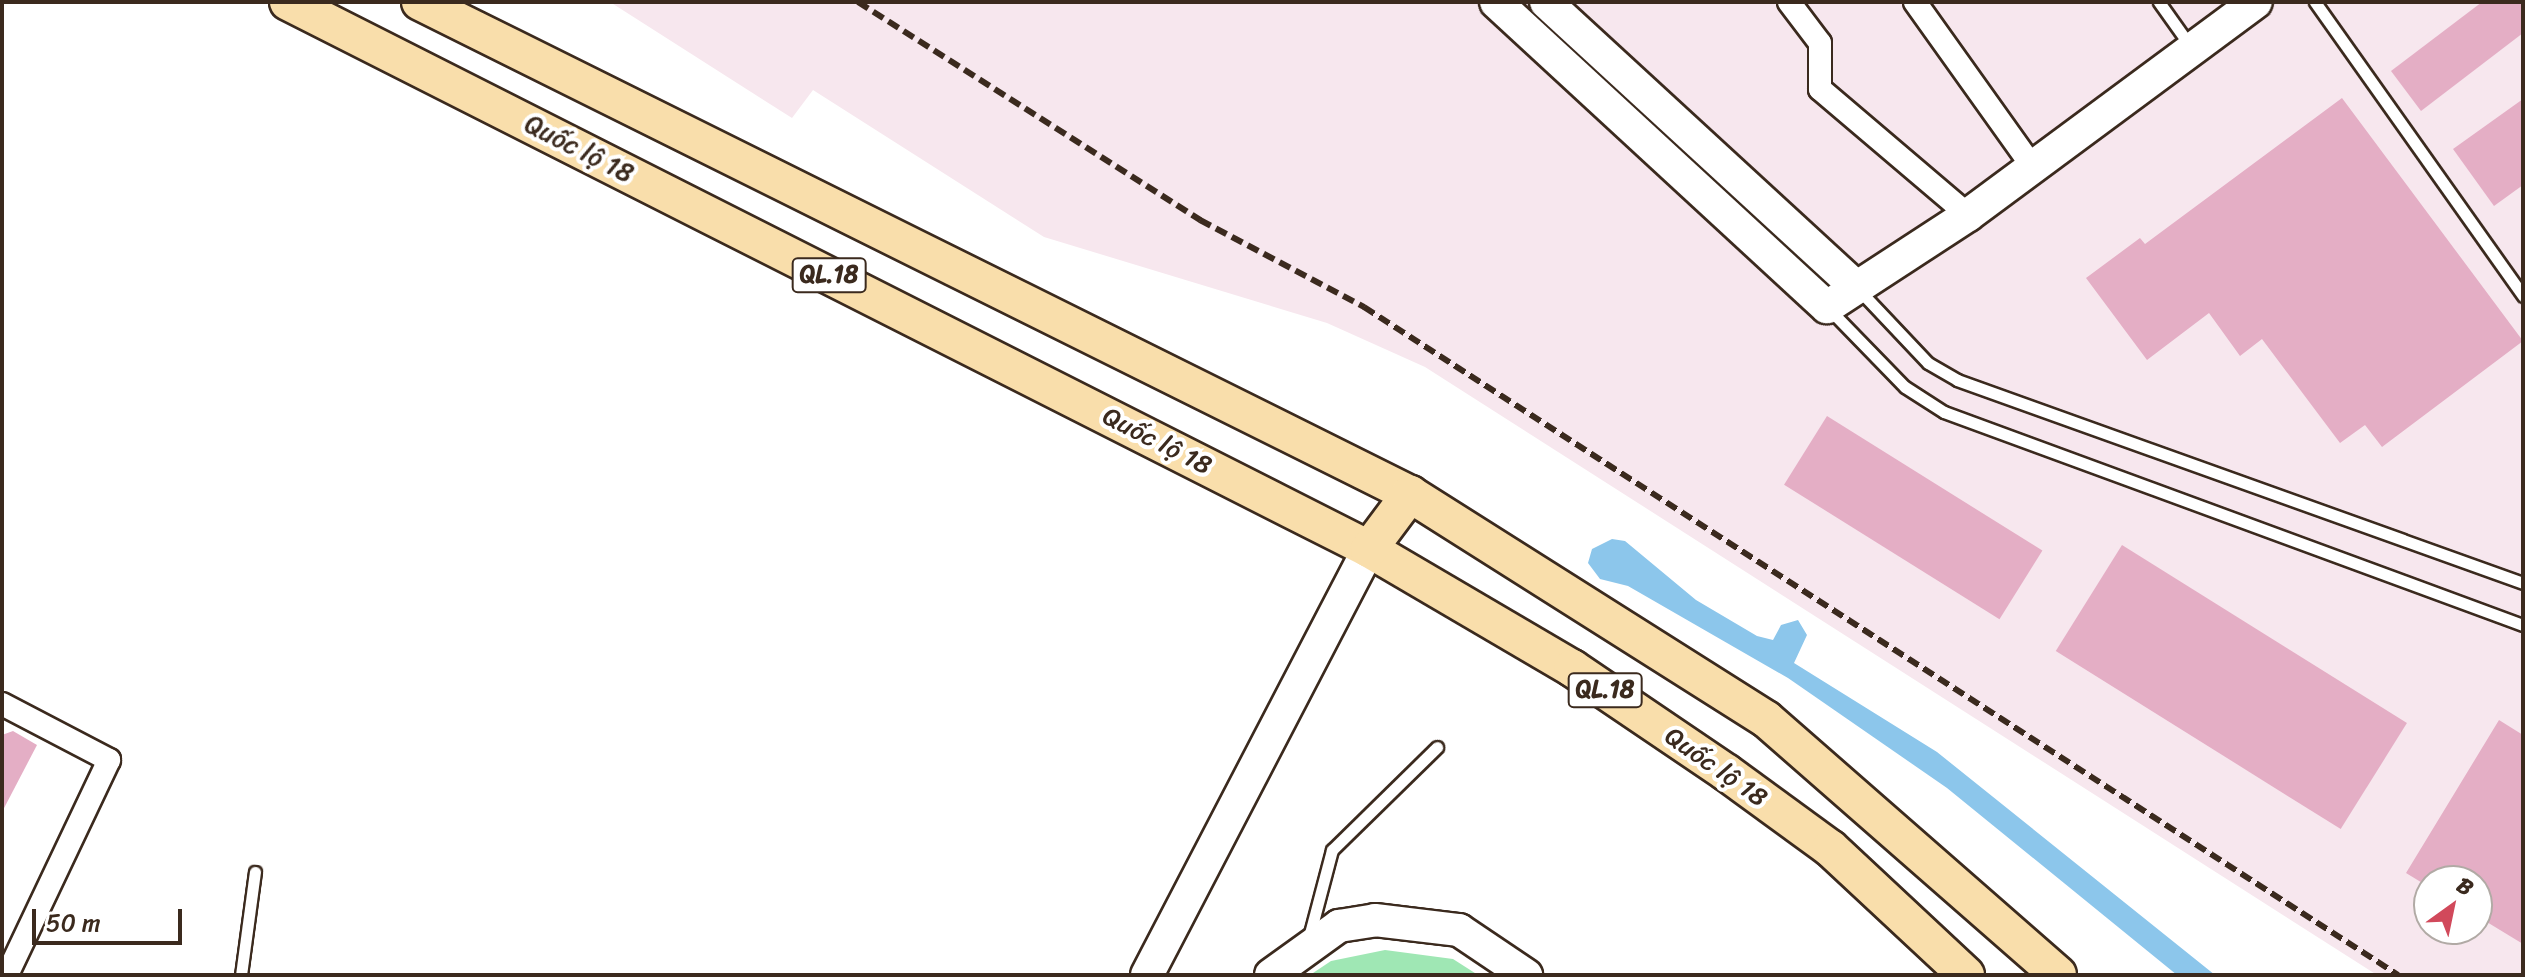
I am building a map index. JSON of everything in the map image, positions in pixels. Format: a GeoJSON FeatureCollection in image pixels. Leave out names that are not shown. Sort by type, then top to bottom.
{"type":"FeatureCollection","features":[{"type":"Feature","properties":{"kind":"main road","name":"Quốc lộ 18"},"geometry":{"type":"LineString","coordinates":[[288,2],[1369,549],[1572,668],[1727,773],[1830,848],[1966,975]]}},
{"type":"Feature","properties":{"kind":"main road","name":"QL.18"},"geometry":{"type":"LineString","coordinates":[[420,2],[1410,494],[1766,719],[2058,975]]}},
{"type":"Feature","properties":{"kind":"main road"},"geometry":{"type":"LineString","coordinates":[[1496,2],[1827,307],[1968,215],[2256,2]]}},
{"type":"Feature","properties":{"kind":"main road"},"geometry":{"type":"LineString","coordinates":[[1546,2],[1855,286]]}},
{"type":"Feature","properties":{"kind":"main road"},"geometry":{"type":"LineString","coordinates":[[1147,975],[1369,549],[1410,494]]}},
{"type":"Feature","properties":{"kind":"main road"},"geometry":{"type":"LineString","coordinates":[[1271,975],[1306,945],[1339,926],[1416,921],[1459,930],[1526,975]]}},
{"type":"Feature","properties":{"kind":"street"},"geometry":{"type":"LineString","coordinates":[[1789,2],[1820,43],[1820,89],[1968,215]]}},
{"type":"Feature","properties":{"kind":"street"},"geometry":{"type":"LineString","coordinates":[[1915,2],[2032,166]]}},
{"type":"Feature","properties":{"kind":"street"},"geometry":{"type":"LineString","coordinates":[[2,704],[109,760],[7,975]]}},
{"type":"Feature","properties":{"kind":"lane"},"geometry":{"type":"LineString","coordinates":[[2159,2],[2193,49]]}},
{"type":"Feature","properties":{"kind":"lane"},"geometry":{"type":"LineString","coordinates":[[2315,2],[2523,296]]}},
{"type":"Feature","properties":{"kind":"lane"},"geometry":{"type":"LineString","coordinates":[[1855,286],[1928,363],[1957,380],[2523,583]]}},
{"type":"Feature","properties":{"kind":"lane"},"geometry":{"type":"LineString","coordinates":[[1827,307],[1905,387],[1944,412],[2523,625]]}},
{"type":"Feature","properties":{"kind":"lane"},"geometry":{"type":"LineString","coordinates":[[1306,945],[1332,850],[1437,747]]}},
{"type":"Feature","properties":{"kind":"lane"},"geometry":{"type":"LineString","coordinates":[[241,975],[255,872]]}},
{"type":"Feature","properties":{"kind":"shaded area"},"geometry":{"type":"Polygon","coordinates":[[[610,2],[2523,2],[2523,975],[2377,975],[1425,367],[1327,323],[1044,237],[813,90],[792,118],[610,2]]]}},
{"type":"Feature","properties":{"kind":"green space"},"geometry":{"type":"Polygon","coordinates":[[[1385,950],[1453,959],[1478,975],[1310,975],[1331,961],[1385,950]]]}},
{"type":"Feature","properties":{"kind":"water"},"geometry":{"type":"Polygon","coordinates":[[[1612,539],[1625,541],[1696,600],[1757,636],[1773,640],[1781,625],[1798,620],[1807,635],[1794,663],[1937,752],[2215,975],[2177,975],[1947,788],[1788,678],[1628,586],[1600,579],[1588,563],[1592,549],[1612,539]]]}},
{"type":"Feature","properties":{"kind":"building"},"geometry":{"type":"Polygon","coordinates":[[[2482,2],[2523,2],[2523,33],[2421,111],[2391,71],[2482,2]]]}},
{"type":"Feature","properties":{"kind":"building"},"geometry":{"type":"Polygon","coordinates":[[[2342,98],[2523,341],[2382,447],[2365,425],[2340,443],[2262,339],[2240,356],[2209,313],[2147,360],[2086,278],[2140,238],[2145,244],[2342,98]]]}},
{"type":"Feature","properties":{"kind":"building"},"geometry":{"type":"Polygon","coordinates":[[[2523,99],[2523,185],[2494,206],[2453,149],[2523,99]]]}},
{"type":"Feature","properties":{"kind":"building"},"geometry":{"type":"Polygon","coordinates":[[[1827,416],[2042,551],[1999,619],[1784,485],[1827,416]]]}},
{"type":"Feature","properties":{"kind":"building"},"geometry":{"type":"Polygon","coordinates":[[[2122,545],[2407,723],[2341,829],[2056,651],[2122,545]]]}},
{"type":"Feature","properties":{"kind":"building"},"geometry":{"type":"Polygon","coordinates":[[[2499,720],[2523,735],[2523,944],[2493,926],[2493,865],[2413,865],[2413,877],[2406,873],[2499,720]]]}},
{"type":"Feature","properties":{"kind":"building"},"geometry":{"type":"Polygon","coordinates":[[[13,731],[37,745],[2,812],[2,735],[13,731]]]}},
{"type":"Feature","properties":{"kind":"railway"},"geometry":{"type":"LineString","coordinates":[[858,2],[1200,220],[1364,307],[2398,975]]}}]}
